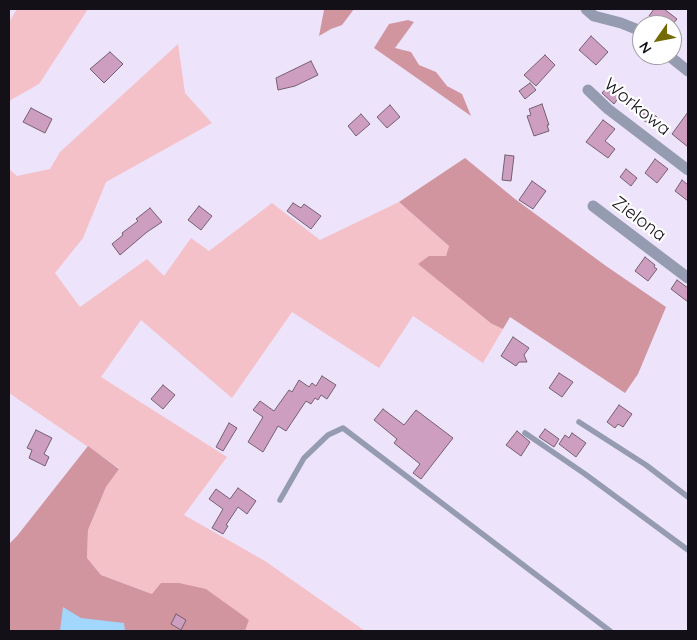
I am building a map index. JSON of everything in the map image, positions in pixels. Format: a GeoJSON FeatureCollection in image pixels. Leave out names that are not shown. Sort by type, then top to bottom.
{"type":"FeatureCollection","features":[{"type":"Feature","properties":{"kind":"street"},"geometry":{"type":"LineString","coordinates":[[586,9],[594,16],[632,27]]}},
{"type":"Feature","properties":{"kind":"street","name":"Workowa"},"geometry":{"type":"LineString","coordinates":[[588,90],[608,109],[688,170]]}},
{"type":"Feature","properties":{"kind":"street","name":"Zielona"},"geometry":{"type":"LineString","coordinates":[[593,206],[688,278]]}},
{"type":"Feature","properties":{"kind":"lane"},"geometry":{"type":"LineString","coordinates":[[579,422],[646,466],[688,498]]}},
{"type":"Feature","properties":{"kind":"lane"},"geometry":{"type":"LineString","coordinates":[[280,500],[304,458],[328,435],[343,428],[610,631]]}},
{"type":"Feature","properties":{"kind":"lane"},"geometry":{"type":"LineString","coordinates":[[525,433],[586,474],[688,550]]}},
{"type":"Feature","properties":{"kind":"shaded area"},"geometry":{"type":"Polygon","coordinates":[[[17,9],[88,9],[39,84],[9,101],[9,22],[17,9]]]}},
{"type":"Feature","properties":{"kind":"shaded area"},"geometry":{"type":"Polygon","coordinates":[[[354,9],[342,25],[319,36],[324,10],[354,9]]]}},
{"type":"Feature","properties":{"kind":"shaded area"},"geometry":{"type":"Polygon","coordinates":[[[408,20],[414,22],[395,48],[411,52],[419,65],[436,72],[447,86],[462,94],[471,116],[374,48],[389,24],[408,20]]]}},
{"type":"Feature","properties":{"kind":"shaded area"},"geometry":{"type":"Polygon","coordinates":[[[178,44],[185,93],[212,123],[106,182],[83,238],[55,273],[80,307],[147,259],[164,276],[191,238],[209,251],[272,203],[320,240],[399,202],[449,246],[446,256],[429,256],[492,324],[503,329],[483,363],[413,316],[379,368],[292,312],[232,398],[141,320],[101,377],[227,457],[184,515],[265,561],[365,631],[245,631],[249,620],[152,594],[101,575],[87,558],[88,530],[106,487],[119,468],[9,393],[9,169],[17,176],[50,169],[60,152],[178,44]]]}},
{"type":"Feature","properties":{"kind":"shaded area"},"geometry":{"type":"Polygon","coordinates":[[[465,158],[515,199],[606,266],[666,307],[638,374],[625,393],[510,317],[503,329],[492,324],[418,264],[429,256],[446,256],[449,246],[399,202],[465,158]]]}},
{"type":"Feature","properties":{"kind":"shaded area"},"geometry":{"type":"Polygon","coordinates":[[[88,446],[119,469],[106,487],[88,530],[87,558],[101,575],[152,594],[161,583],[179,583],[206,589],[249,620],[245,631],[12,631],[9,629],[9,544],[88,446]]]}},
{"type":"Feature","properties":{"kind":"water"},"geometry":{"type":"Polygon","coordinates":[[[63,607],[81,618],[124,623],[125,631],[60,631],[63,607]]]}},
{"type":"Feature","properties":{"kind":"building"},"geometry":{"type":"Polygon","coordinates":[[[654,9],[664,9],[672,15],[650,15],[654,9]]]}},
{"type":"Feature","properties":{"kind":"building"},"geometry":{"type":"Polygon","coordinates":[[[591,36],[608,52],[596,65],[579,50],[591,36]]]}},
{"type":"Feature","properties":{"kind":"building"},"geometry":{"type":"Polygon","coordinates":[[[110,52],[123,64],[104,83],[90,69],[110,52]]]}},
{"type":"Feature","properties":{"kind":"building"},"geometry":{"type":"Polygon","coordinates":[[[545,55],[555,65],[536,86],[524,75],[545,55]]]}},
{"type":"Feature","properties":{"kind":"building"},"geometry":{"type":"Polygon","coordinates":[[[311,61],[318,75],[295,86],[278,90],[276,78],[311,61]]]}},
{"type":"Feature","properties":{"kind":"building"},"geometry":{"type":"Polygon","coordinates":[[[530,83],[536,90],[525,99],[519,91],[530,83]]]}},
{"type":"Feature","properties":{"kind":"building"},"geometry":{"type":"Polygon","coordinates":[[[610,84],[622,93],[614,104],[602,93],[610,84]]]}},
{"type":"Feature","properties":{"kind":"building"},"geometry":{"type":"Polygon","coordinates":[[[542,104],[549,125],[547,125],[549,131],[534,136],[527,116],[531,115],[529,109],[542,104]]]}},
{"type":"Feature","properties":{"kind":"building"},"geometry":{"type":"Polygon","coordinates":[[[390,105],[400,117],[387,128],[377,117],[390,105]]]}},
{"type":"Feature","properties":{"kind":"building"},"geometry":{"type":"Polygon","coordinates":[[[644,107],[657,117],[650,125],[638,116],[644,107]]]}},
{"type":"Feature","properties":{"kind":"building"},"geometry":{"type":"Polygon","coordinates":[[[31,108],[52,119],[45,133],[23,122],[31,108]]]}},
{"type":"Feature","properties":{"kind":"building"},"geometry":{"type":"Polygon","coordinates":[[[688,112],[688,147],[672,134],[688,112]]]}},
{"type":"Feature","properties":{"kind":"building"},"geometry":{"type":"Polygon","coordinates":[[[361,114],[370,124],[356,136],[348,126],[361,114]]]}},
{"type":"Feature","properties":{"kind":"building"},"geometry":{"type":"Polygon","coordinates":[[[603,120],[615,129],[605,141],[615,149],[608,158],[586,142],[603,120]]]}},
{"type":"Feature","properties":{"kind":"building"},"geometry":{"type":"Polygon","coordinates":[[[505,155],[514,156],[511,181],[502,180],[505,155]]]}},
{"type":"Feature","properties":{"kind":"building"},"geometry":{"type":"Polygon","coordinates":[[[655,159],[668,169],[657,183],[645,173],[655,159]]]}},
{"type":"Feature","properties":{"kind":"building"},"geometry":{"type":"Polygon","coordinates":[[[626,169],[637,178],[631,186],[620,177],[626,169]]]}},
{"type":"Feature","properties":{"kind":"building"},"geometry":{"type":"Polygon","coordinates":[[[682,180],[688,185],[688,201],[675,191],[682,180]]]}},
{"type":"Feature","properties":{"kind":"building"},"geometry":{"type":"Polygon","coordinates":[[[532,181],[546,191],[533,209],[519,200],[532,181]]]}},
{"type":"Feature","properties":{"kind":"building"},"geometry":{"type":"Polygon","coordinates":[[[293,203],[301,208],[304,204],[321,216],[311,229],[287,211],[293,203]]]}},
{"type":"Feature","properties":{"kind":"building"},"geometry":{"type":"Polygon","coordinates":[[[199,206],[212,216],[201,230],[188,220],[199,206]]]}},
{"type":"Feature","properties":{"kind":"building"},"geometry":{"type":"Polygon","coordinates":[[[150,208],[162,222],[120,255],[112,244],[123,235],[122,233],[138,221],[136,219],[150,208]]]}},
{"type":"Feature","properties":{"kind":"building"},"geometry":{"type":"Polygon","coordinates":[[[645,257],[657,269],[648,281],[635,271],[645,257]]]}},
{"type":"Feature","properties":{"kind":"building"},"geometry":{"type":"Polygon","coordinates":[[[677,280],[688,288],[688,302],[671,289],[677,280]]]}},
{"type":"Feature","properties":{"kind":"building"},"geometry":{"type":"Polygon","coordinates":[[[513,337],[529,348],[524,355],[527,362],[519,362],[516,366],[501,356],[513,337]]]}},
{"type":"Feature","properties":{"kind":"building"},"geometry":{"type":"Polygon","coordinates":[[[559,373],[573,382],[562,397],[549,388],[559,373]]]}},
{"type":"Feature","properties":{"kind":"building"},"geometry":{"type":"Polygon","coordinates":[[[322,376],[336,385],[327,399],[321,395],[318,400],[315,398],[311,404],[306,401],[286,431],[278,426],[263,452],[248,442],[263,417],[253,410],[260,401],[274,411],[289,390],[292,392],[299,380],[309,387],[312,383],[316,386],[322,376]]]}},
{"type":"Feature","properties":{"kind":"building"},"geometry":{"type":"Polygon","coordinates":[[[163,385],[175,395],[163,409],[151,399],[163,385]]]}},
{"type":"Feature","properties":{"kind":"building"},"geometry":{"type":"Polygon","coordinates":[[[619,405],[632,414],[623,427],[618,424],[615,428],[607,422],[619,405]]]}},
{"type":"Feature","properties":{"kind":"building"},"geometry":{"type":"Polygon","coordinates":[[[383,409],[404,425],[416,410],[453,438],[421,479],[413,473],[420,464],[394,443],[397,439],[374,420],[383,409]]]}},
{"type":"Feature","properties":{"kind":"building"},"geometry":{"type":"Polygon","coordinates":[[[229,423],[237,428],[223,451],[216,447],[229,423]]]}},
{"type":"Feature","properties":{"kind":"building"},"geometry":{"type":"Polygon","coordinates":[[[545,429],[559,439],[554,447],[539,437],[545,429]]]}},
{"type":"Feature","properties":{"kind":"building"},"geometry":{"type":"Polygon","coordinates":[[[36,430],[52,438],[44,454],[49,457],[45,466],[29,458],[32,450],[27,448],[36,430]]]}},
{"type":"Feature","properties":{"kind":"building"},"geometry":{"type":"Polygon","coordinates":[[[517,431],[530,442],[521,456],[506,445],[517,431]]]}},
{"type":"Feature","properties":{"kind":"building"},"geometry":{"type":"Polygon","coordinates":[[[572,433],[586,443],[576,457],[559,444],[565,435],[569,438],[572,433]]]}},
{"type":"Feature","properties":{"kind":"building"},"geometry":{"type":"Polygon","coordinates":[[[238,488],[256,501],[247,514],[238,507],[226,525],[228,526],[223,534],[212,528],[223,509],[209,499],[216,489],[230,499],[238,488]]]}},
{"type":"Feature","properties":{"kind":"building"},"geometry":{"type":"Polygon","coordinates":[[[176,614],[186,620],[181,630],[171,624],[176,614]]]}}]}
